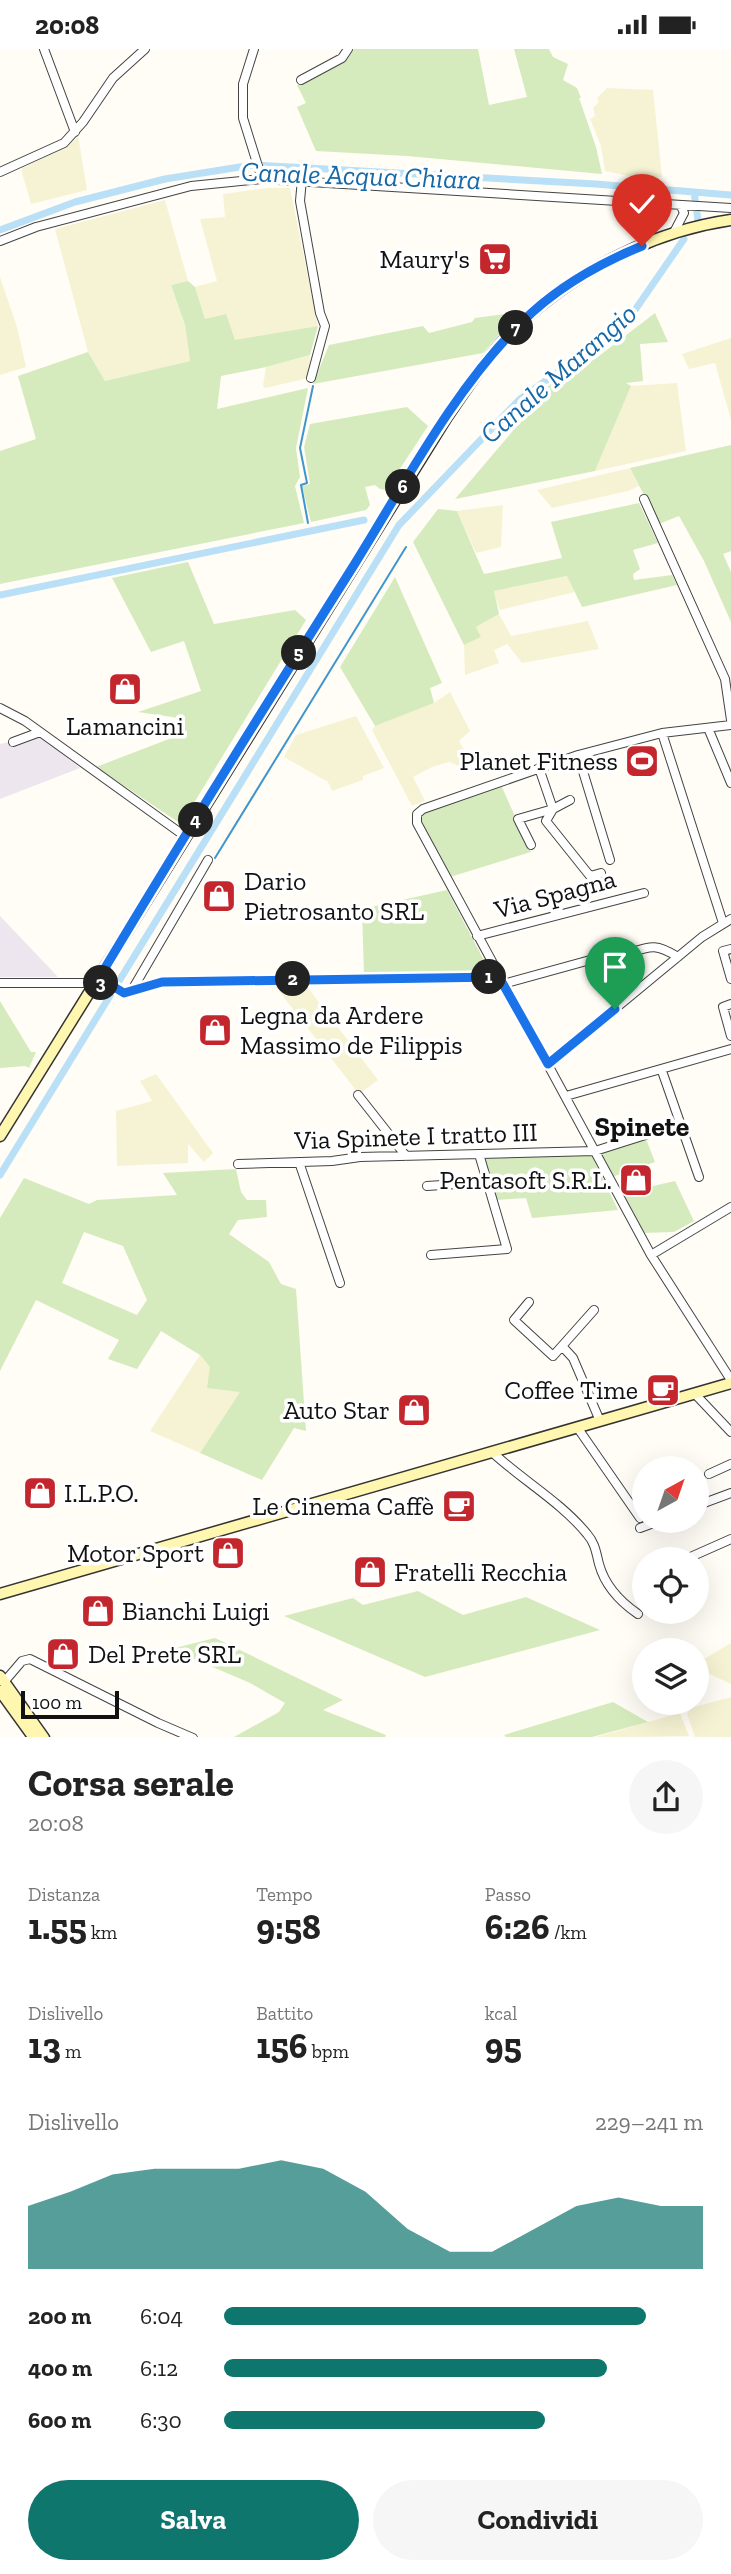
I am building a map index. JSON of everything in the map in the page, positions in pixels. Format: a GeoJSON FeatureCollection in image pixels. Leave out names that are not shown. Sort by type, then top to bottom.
{"type":"FeatureCollection","features":[{"type":"Feature","properties":{"kind":"main road"},"geometry":{"type":"LineString","coordinates":[[0,1136],[445,420],[492,355],[524,319],[564,287],[607,260],[673,234],[731,220]]}},
{"type":"Feature","properties":{"kind":"main road"},"geometry":{"type":"LineString","coordinates":[[3,1591],[731,1382]]}},
{"type":"Feature","properties":{"kind":"main road"},"geometry":{"type":"LineString","coordinates":[[1,1683],[33,1737]]}},
{"type":"Feature","properties":{"kind":"main road"},"geometry":{"type":"LineString","coordinates":[[1,1683],[43,1737]]}},
{"type":"Feature","properties":{"kind":"street"},"geometry":{"type":"LineString","coordinates":[[44,49],[75,132]]}},
{"type":"Feature","properties":{"kind":"street"},"geometry":{"type":"LineString","coordinates":[[0,172],[64,143],[75,132],[113,78],[145,49]]}},
{"type":"Feature","properties":{"kind":"street"},"geometry":{"type":"LineString","coordinates":[[254,49],[243,84],[243,118],[261,175]]}},
{"type":"Feature","properties":{"kind":"street"},"geometry":{"type":"LineString","coordinates":[[301,80],[342,58],[348,49]]}},
{"type":"Feature","properties":{"kind":"street"},"geometry":{"type":"LineString","coordinates":[[0,241],[36,227],[191,186],[261,175],[685,208],[731,208]]}},
{"type":"Feature","properties":{"kind":"street"},"geometry":{"type":"LineString","coordinates":[[302,180],[300,201],[320,313],[325,326],[311,378]]}},
{"type":"Feature","properties":{"kind":"street"},"geometry":{"type":"LineString","coordinates":[[704,206],[712,211],[712,223]]}},
{"type":"Feature","properties":{"kind":"street"},"geometry":{"type":"LineString","coordinates":[[685,208],[690,229]]}},
{"type":"Feature","properties":{"kind":"street"},"geometry":{"type":"LineString","coordinates":[[673,234],[685,208]]}},
{"type":"Feature","properties":{"kind":"street"},"geometry":{"type":"LineString","coordinates":[[643,499],[725,679],[731,720]]}},
{"type":"Feature","properties":{"kind":"street"},"geometry":{"type":"LineString","coordinates":[[0,708],[25,721],[186,837]]}},
{"type":"Feature","properties":{"kind":"street"},"geometry":{"type":"LineString","coordinates":[[731,725],[662,733],[578,755],[422,809],[417,814],[417,823],[651,1255],[731,1382]]}},
{"type":"Feature","properties":{"kind":"street"},"geometry":{"type":"LineString","coordinates":[[708,728],[731,783]]}},
{"type":"Feature","properties":{"kind":"street"},"geometry":{"type":"LineString","coordinates":[[13,742],[40,732]]}},
{"type":"Feature","properties":{"kind":"street"},"geometry":{"type":"LineString","coordinates":[[548,1064],[702,937],[727,921],[662,733]]}},
{"type":"Feature","properties":{"kind":"street"},"geometry":{"type":"LineString","coordinates":[[578,755],[610,860]]}},
{"type":"Feature","properties":{"kind":"street"},"geometry":{"type":"LineString","coordinates":[[538,768],[553,809]]}},
{"type":"Feature","properties":{"kind":"street"},"geometry":{"type":"LineString","coordinates":[[531,845],[518,818],[553,809],[570,800]]}},
{"type":"Feature","properties":{"kind":"street"},"geometry":{"type":"LineString","coordinates":[[553,809],[546,821],[590,876],[601,873]]}},
{"type":"Feature","properties":{"kind":"street"},"geometry":{"type":"LineString","coordinates":[[128,992],[208,860]]}},
{"type":"Feature","properties":{"kind":"street","name":"Via Spagna"},"geometry":{"type":"LineString","coordinates":[[477,936],[644,893]]}},
{"type":"Feature","properties":{"kind":"street"},"geometry":{"type":"LineString","coordinates":[[626,954],[647,947],[662,947],[678,957]]}},
{"type":"Feature","properties":{"kind":"street"},"geometry":{"type":"LineString","coordinates":[[731,949],[723,951],[731,979]]}},
{"type":"Feature","properties":{"kind":"street"},"geometry":{"type":"LineString","coordinates":[[0,983],[96,983],[109,984],[128,992],[162,982],[501,981],[601,957]]}},
{"type":"Feature","properties":{"kind":"street"},"geometry":{"type":"LineString","coordinates":[[731,1004],[723,1007],[731,1036]]}},
{"type":"Feature","properties":{"kind":"street"},"geometry":{"type":"LineString","coordinates":[[566,1096],[662,1071],[731,1049]]}},
{"type":"Feature","properties":{"kind":"street"},"geometry":{"type":"LineString","coordinates":[[662,1071],[699,1177]]}},
{"type":"Feature","properties":{"kind":"street"},"geometry":{"type":"LineString","coordinates":[[358,1095],[406,1156]]}},
{"type":"Feature","properties":{"kind":"street","name":"Via Spinete I tratto III"},"geometry":{"type":"LineString","coordinates":[[238,1164],[595,1151],[680,1124]]}},
{"type":"Feature","properties":{"kind":"street"},"geometry":{"type":"LineString","coordinates":[[431,1255],[507,1248],[479,1154]]}},
{"type":"Feature","properties":{"kind":"street"},"geometry":{"type":"LineString","coordinates":[[299,1162],[340,1283]]}},
{"type":"Feature","properties":{"kind":"street"},"geometry":{"type":"LineString","coordinates":[[427,1186],[486,1182]]}},
{"type":"Feature","properties":{"kind":"street"},"geometry":{"type":"LineString","coordinates":[[651,1255],[731,1207]]}},
{"type":"Feature","properties":{"kind":"street"},"geometry":{"type":"LineString","coordinates":[[529,1302],[513,1320],[553,1356],[594,1310]]}},
{"type":"Feature","properties":{"kind":"street"},"geometry":{"type":"LineString","coordinates":[[562,1346],[573,1358],[600,1421]]}},
{"type":"Feature","properties":{"kind":"street"},"geometry":{"type":"LineString","coordinates":[[695,1394],[731,1432]]}},
{"type":"Feature","properties":{"kind":"street"},"geometry":{"type":"LineString","coordinates":[[577,1427],[632,1506]]}},
{"type":"Feature","properties":{"kind":"street"},"geometry":{"type":"LineString","coordinates":[[492,1452],[577,1522],[597,1551],[606,1581],[613,1593],[632,1610]]}},
{"type":"Feature","properties":{"kind":"street"},"geometry":{"type":"LineString","coordinates":[[709,1474],[731,1464]]}},
{"type":"Feature","properties":{"kind":"street"},"geometry":{"type":"LineString","coordinates":[[709,1501],[731,1493]]}},
{"type":"Feature","properties":{"kind":"street"},"geometry":{"type":"LineString","coordinates":[[709,1549],[731,1539]]}},
{"type":"Feature","properties":{"kind":"street"},"geometry":{"type":"LineString","coordinates":[[1,1683],[22,1661],[30,1659],[191,1737]]}},
{"type":"Feature","properties":{"kind":"shaded area"},"geometry":{"type":"Polygon","coordinates":[[[607,88],[653,90],[662,177],[629,176],[605,171],[601,146],[590,119],[595,116],[593,108],[599,102],[597,98],[607,88]]]}},
{"type":"Feature","properties":{"kind":"shaded area"},"geometry":{"type":"Polygon","coordinates":[[[78,135],[87,190],[31,204],[21,169],[68,146],[78,135]]]}},
{"type":"Feature","properties":{"kind":"shaded area"},"geometry":{"type":"Polygon","coordinates":[[[290,188],[318,326],[235,341],[205,319],[195,287],[217,281],[200,219],[225,217],[223,194],[290,188]]]}},
{"type":"Feature","properties":{"kind":"shaded area"},"geometry":{"type":"Polygon","coordinates":[[[165,200],[188,281],[171,285],[185,325],[190,361],[105,381],[88,352],[55,229],[165,200]]]}},
{"type":"Feature","properties":{"kind":"shaded area"},"geometry":{"type":"Polygon","coordinates":[[[0,277],[17,327],[26,367],[0,375],[0,277]]]}},
{"type":"Feature","properties":{"kind":"shaded area"},"geometry":{"type":"Polygon","coordinates":[[[731,338],[731,420],[715,363],[689,369],[682,354],[731,338]]]}},
{"type":"Feature","properties":{"kind":"shaded area"},"geometry":{"type":"Polygon","coordinates":[[[310,355],[309,378],[265,388],[263,386],[266,367],[310,355]]]}},
{"type":"Feature","properties":{"kind":"shaded area"},"geometry":{"type":"Polygon","coordinates":[[[677,383],[686,451],[595,471],[631,386],[677,383]]]}},
{"type":"Feature","properties":{"kind":"shaded area"},"geometry":{"type":"Polygon","coordinates":[[[630,468],[639,486],[628,491],[552,508],[537,490],[630,468]]]}},
{"type":"Feature","properties":{"kind":"shaded area"},"geometry":{"type":"Polygon","coordinates":[[[503,505],[501,547],[476,553],[457,511],[503,505]]]}},
{"type":"Feature","properties":{"kind":"shaded area"},"geometry":{"type":"Polygon","coordinates":[[[568,576],[575,592],[500,610],[493,591],[568,576]]]}},
{"type":"Feature","properties":{"kind":"shaded area"},"geometry":{"type":"Polygon","coordinates":[[[499,614],[511,636],[588,621],[599,649],[522,663],[507,644],[494,650],[499,663],[465,675],[464,645],[481,637],[476,627],[499,614]]]}},
{"type":"Feature","properties":{"kind":"shaded area"},"geometry":{"type":"Polygon","coordinates":[[[450,692],[470,731],[459,741],[478,774],[449,762],[432,767],[413,777],[425,801],[412,806],[372,730],[375,726],[434,703],[450,692]]]}},
{"type":"Feature","properties":{"kind":"shaded area"},"geometry":{"type":"Polygon","coordinates":[[[356,716],[384,768],[363,776],[363,780],[332,791],[328,782],[284,757],[296,735],[356,716]]]}},
{"type":"Feature","properties":{"kind":"shaded area"},"geometry":{"type":"Polygon","coordinates":[[[38,735],[80,768],[0,799],[0,744],[38,735]]]}},
{"type":"Feature","properties":{"kind":"shaded area"},"geometry":{"type":"Polygon","coordinates":[[[0,916],[58,977],[0,977],[0,916]]]}},
{"type":"Feature","properties":{"kind":"shaded area"},"geometry":{"type":"Polygon","coordinates":[[[305,984],[378,1080],[359,1094],[275,986],[305,984]]]}},
{"type":"Feature","properties":{"kind":"shaded area"},"geometry":{"type":"Polygon","coordinates":[[[156,1074],[213,1153],[204,1162],[188,1144],[188,1163],[117,1166],[116,1111],[152,1101],[140,1081],[156,1074]]]}},
{"type":"Feature","properties":{"kind":"shaded area"},"geometry":{"type":"Polygon","coordinates":[[[200,1355],[210,1367],[241,1391],[200,1453],[150,1431],[200,1355]]]}},
{"type":"Feature","properties":{"kind":"shaded area"},"geometry":{"type":"Polygon","coordinates":[[[731,1643],[731,1684],[709,1674],[709,1656],[731,1643]]]}},
{"type":"Feature","properties":{"kind":"shaded area"},"geometry":{"type":"Polygon","coordinates":[[[731,1697],[731,1737],[695,1737],[687,1715],[709,1715],[709,1703],[731,1697]]]}},
{"type":"Feature","properties":{"kind":"shaded area"},"geometry":{"type":"Polygon","coordinates":[[[673,1715],[681,1715],[689,1736],[596,1737],[673,1715]]]}},
{"type":"Feature","properties":{"kind":"green space"},"geometry":{"type":"Polygon","coordinates":[[[354,49],[478,49],[489,105],[527,97],[514,49],[549,49],[553,57],[568,64],[563,80],[577,88],[602,174],[407,156],[316,151],[297,107],[306,103],[297,85],[348,58],[354,49]]]}},
{"type":"Feature","properties":{"kind":"green space"},"geometry":{"type":"Polygon","coordinates":[[[188,281],[195,287],[205,319],[226,314],[235,340],[318,326],[310,355],[221,376],[217,409],[308,388],[296,448],[300,477],[295,486],[304,523],[0,584],[0,451],[36,439],[18,376],[88,352],[105,381],[190,361],[185,325],[171,285],[188,281]]]}},
{"type":"Feature","properties":{"kind":"green space"},"geometry":{"type":"Polygon","coordinates":[[[519,312],[483,353],[313,384],[329,345],[423,326],[429,333],[472,322],[475,318],[519,312]]]}},
{"type":"Feature","properties":{"kind":"green space"},"geometry":{"type":"Polygon","coordinates":[[[655,313],[668,342],[640,344],[643,381],[626,383],[631,386],[595,471],[455,499],[545,393],[548,386],[595,359],[655,313]]]}},
{"type":"Feature","properties":{"kind":"green space"},"geometry":{"type":"Polygon","coordinates":[[[407,407],[428,426],[386,490],[375,485],[365,487],[370,505],[366,510],[311,522],[302,486],[310,484],[304,447],[310,424],[407,407]]]}},
{"type":"Feature","properties":{"kind":"green space"},"geometry":{"type":"Polygon","coordinates":[[[731,445],[731,551],[723,554],[731,572],[731,622],[704,561],[679,516],[659,524],[630,468],[731,445]]]}},
{"type":"Feature","properties":{"kind":"green space"},"geometry":{"type":"Polygon","coordinates":[[[639,503],[658,543],[633,550],[640,569],[633,574],[634,580],[672,575],[677,585],[582,607],[567,576],[494,591],[499,614],[476,627],[481,637],[464,645],[413,542],[438,509],[457,511],[484,574],[562,558],[551,522],[639,503]]]}},
{"type":"Feature","properties":{"kind":"green space"},"geometry":{"type":"Polygon","coordinates":[[[188,562],[214,624],[295,610],[306,620],[181,824],[96,767],[182,734],[179,718],[138,712],[201,691],[184,641],[151,652],[112,578],[188,562]]]}},
{"type":"Feature","properties":{"kind":"green space"},"geometry":{"type":"Polygon","coordinates":[[[395,577],[442,683],[430,688],[434,703],[375,726],[340,667],[395,577]]]}},
{"type":"Feature","properties":{"kind":"green space"},"geometry":{"type":"Polygon","coordinates":[[[501,785],[531,852],[450,877],[419,822],[424,812],[501,785]]]}},
{"type":"Feature","properties":{"kind":"green space"},"geometry":{"type":"Polygon","coordinates":[[[447,890],[489,970],[486,974],[364,975],[362,909],[447,890]]]}},
{"type":"Feature","properties":{"kind":"green space"},"geometry":{"type":"Polygon","coordinates":[[[0,1001],[31,1052],[36,1052],[29,1068],[0,1068],[0,1001]]]}},
{"type":"Feature","properties":{"kind":"green space"},"geometry":{"type":"Polygon","coordinates":[[[646,1139],[655,1162],[612,1177],[600,1154],[646,1139]]]}},
{"type":"Feature","properties":{"kind":"green space"},"geometry":{"type":"Polygon","coordinates":[[[591,1154],[618,1210],[532,1218],[526,1198],[496,1200],[483,1159],[591,1154]]]}},
{"type":"Feature","properties":{"kind":"green space"},"geometry":{"type":"Polygon","coordinates":[[[236,1169],[241,1192],[247,1200],[266,1200],[267,1217],[238,1220],[229,1234],[269,1262],[281,1284],[296,1289],[306,1431],[294,1428],[262,1480],[200,1453],[240,1392],[207,1388],[210,1367],[200,1355],[161,1331],[137,1369],[108,1359],[119,1340],[36,1300],[0,1371],[0,1218],[24,1178],[89,1204],[97,1200],[177,1195],[163,1173],[236,1169]],[[84,1232],[62,1283],[137,1315],[147,1300],[123,1246],[84,1232]]]}},
{"type":"Feature","properties":{"kind":"green space"},"geometry":{"type":"Polygon","coordinates":[[[675,1181],[694,1221],[674,1232],[642,1233],[622,1193],[675,1181]]]}},
{"type":"Feature","properties":{"kind":"green space"},"geometry":{"type":"Polygon","coordinates":[[[418,1591],[463,1615],[526,1597],[600,1630],[425,1677],[284,1616],[353,1598],[363,1605],[418,1591]]]}},
{"type":"Feature","properties":{"kind":"green space"},"geometry":{"type":"Polygon","coordinates":[[[215,1638],[343,1700],[323,1710],[386,1735],[385,1737],[234,1737],[279,1712],[285,1703],[250,1683],[171,1649],[215,1638]]]}},
{"type":"Feature","properties":{"kind":"green space"},"geometry":{"type":"Polygon","coordinates":[[[613,1702],[648,1722],[592,1737],[504,1735],[613,1702]]]}},
{"type":"Feature","properties":{"kind":"waterway","name":"Canale Acqua Chiara"},"geometry":{"type":"LineString","coordinates":[[0,230],[75,202],[165,179],[252,165],[596,184],[731,195]]}},
{"type":"Feature","properties":{"kind":"waterway","name":"Canale Marangio"},"geometry":{"type":"LineString","coordinates":[[694,192],[698,220]]}},
{"type":"Feature","properties":{"kind":"waterway","name":"Canale Marangio"},"geometry":{"type":"LineString","coordinates":[[0,1175],[399,525],[520,399],[587,351],[635,310],[684,239]]}},
{"type":"Feature","properties":{"kind":"waterway"},"geometry":{"type":"LineString","coordinates":[[308,523],[301,485],[307,483],[300,448],[313,386]]}},
{"type":"Feature","properties":{"kind":"waterway"},"geometry":{"type":"LineString","coordinates":[[0,595],[364,520]]}},
{"type":"Feature","properties":{"kind":"waterway"},"geometry":{"type":"LineString","coordinates":[[215,858],[406,547]]}},
{"type":"Feature","properties":{"kind":"place","name":"Maury's"},"geometry":{"type":"Point","coordinates":[495,259]}},
{"type":"Feature","properties":{"kind":"place","name":"Lamancini"},"geometry":{"type":"Point","coordinates":[125,689]}},
{"type":"Feature","properties":{"kind":"place","name":"Planet Fitness"},"geometry":{"type":"Point","coordinates":[642,761]}},
{"type":"Feature","properties":{"kind":"place","name":"Dario Pietrosanto SRL"},"geometry":{"type":"Point","coordinates":[219,896]}},
{"type":"Feature","properties":{"kind":"place","name":"Legna da Ardere Massimo de Filippis"},"geometry":{"type":"Point","coordinates":[215,1030]}},
{"type":"Feature","properties":{"kind":"place","name":"Pentasoft S.R.L."},"geometry":{"type":"Point","coordinates":[636,1180]}},
{"type":"Feature","properties":{"kind":"place","name":"Coffee Time"},"geometry":{"type":"Point","coordinates":[663,1390]}},
{"type":"Feature","properties":{"kind":"place","name":"Auto Star"},"geometry":{"type":"Point","coordinates":[414,1410]}},
{"type":"Feature","properties":{"kind":"place","name":"I.L.P.O."},"geometry":{"type":"Point","coordinates":[40,1493]}},
{"type":"Feature","properties":{"kind":"place","name":"Le Cinema Caffè"},"geometry":{"type":"Point","coordinates":[459,1506]}},
{"type":"Feature","properties":{"kind":"place","name":"Motor Sport"},"geometry":{"type":"Point","coordinates":[228,1553]}},
{"type":"Feature","properties":{"kind":"place","name":"Fratelli Recchia"},"geometry":{"type":"Point","coordinates":[370,1572]}},
{"type":"Feature","properties":{"kind":"place","name":"Bianchi Luigi"},"geometry":{"type":"Point","coordinates":[98,1611]}},
{"type":"Feature","properties":{"kind":"place","name":"Del Prete SRL"},"geometry":{"type":"Point","coordinates":[63,1654]}},
{"type":"Feature","properties":{"kind":"district","name":"Spinete"},"geometry":{"type":"Point","coordinates":[642,1126]}},
{"type":"Feature","properties":{"kind":"route"},"geometry":{"type":"LineString","coordinates":[[615,1009],[548,1064],[499,977],[162,982],[124,993],[109,984],[96,983],[319,621],[468,386],[524,319],[564,287],[607,260],[642,246]]}}]}
